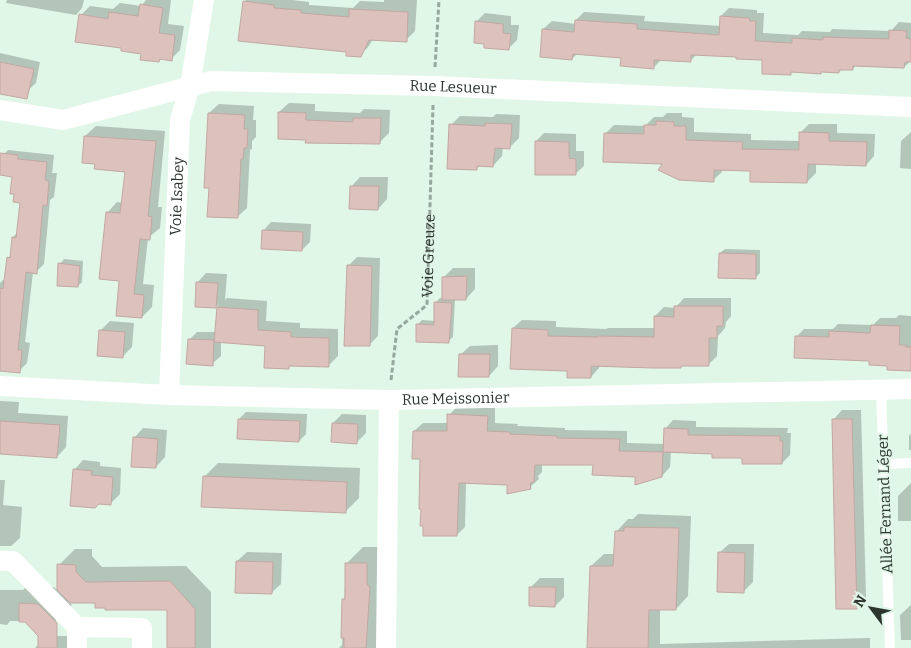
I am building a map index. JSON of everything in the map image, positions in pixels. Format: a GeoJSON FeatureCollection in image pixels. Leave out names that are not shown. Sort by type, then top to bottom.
{"type":"FeatureCollection","features":[{"type":"Feature","properties":{"kind":"street","name":"Voie Isabey"},"geometry":{"type":"LineString","coordinates":[[169,395],[180,120],[190,86],[204,0]]}},
{"type":"Feature","properties":{"kind":"street","name":"Rue Lesueur"},"geometry":{"type":"LineString","coordinates":[[0,110],[63,120],[211,81],[433,86],[911,107]]}},
{"type":"Feature","properties":{"kind":"street","name":"Rue Meissonier"},"geometry":{"type":"LineString","coordinates":[[0,386],[169,395],[389,400],[911,390]]}},
{"type":"Feature","properties":{"kind":"street"},"geometry":{"type":"LineString","coordinates":[[386,648],[389,400]]}},
{"type":"Feature","properties":{"kind":"street"},"geometry":{"type":"LineString","coordinates":[[0,560],[13,561],[77,628],[142,628],[142,648]]}},
{"type":"Feature","properties":{"kind":"street"},"geometry":{"type":"LineString","coordinates":[[76,648],[77,628]]}},
{"type":"Feature","properties":{"kind":"lane","name":"Allée Fernand Léger"},"geometry":{"type":"LineString","coordinates":[[881,390],[890,648]]}},
{"type":"Feature","properties":{"kind":"lane"},"geometry":{"type":"LineString","coordinates":[[884,464],[911,463]]}},
{"type":"Feature","properties":{"kind":"path","name":"Voie Greuze"},"geometry":{"type":"LineString","coordinates":[[389,400],[397,329],[427,305],[433,86],[439,0]]}},
{"type":"Feature","properties":{"kind":"building"},"geometry":{"type":"Polygon","coordinates":[[[243,1],[274,5],[274,8],[301,10],[301,13],[349,17],[349,9],[408,12],[407,42],[369,40],[361,57],[346,56],[346,52],[238,41],[243,1]]]}},
{"type":"Feature","properties":{"kind":"building"},"geometry":{"type":"Polygon","coordinates":[[[140,4],[163,8],[159,33],[175,35],[172,61],[160,59],[159,62],[140,60],[141,54],[121,51],[121,48],[75,42],[79,14],[108,19],[109,12],[138,16],[140,4]]]}},
{"type":"Feature","properties":{"kind":"building"},"geometry":{"type":"Polygon","coordinates":[[[720,16],[749,18],[750,21],[756,21],[755,41],[792,43],[792,38],[823,40],[823,37],[889,39],[889,30],[907,31],[906,38],[911,39],[911,62],[905,62],[904,68],[853,66],[853,70],[839,70],[839,73],[791,72],[791,75],[762,74],[762,60],[736,59],[736,57],[691,55],[691,62],[654,60],[654,69],[620,66],[621,58],[573,54],[572,60],[540,57],[542,29],[574,32],[575,20],[637,24],[637,29],[719,35],[720,16]]]}},
{"type":"Feature","properties":{"kind":"building"},"geometry":{"type":"Polygon","coordinates":[[[475,21],[503,24],[503,33],[511,34],[509,50],[484,48],[484,44],[474,43],[475,21]]]}},
{"type":"Feature","properties":{"kind":"building"},"geometry":{"type":"Polygon","coordinates":[[[0,62],[34,69],[27,99],[0,94],[0,62]]]}},
{"type":"Feature","properties":{"kind":"building"},"geometry":{"type":"Polygon","coordinates":[[[278,112],[306,113],[306,120],[353,122],[353,118],[381,118],[380,144],[305,143],[306,140],[278,139],[278,112]]]}},
{"type":"Feature","properties":{"kind":"building"},"geometry":{"type":"Polygon","coordinates":[[[208,113],[245,115],[244,129],[248,129],[247,148],[244,148],[243,159],[241,159],[238,218],[207,217],[209,188],[204,188],[208,113]]]}},
{"type":"Feature","properties":{"kind":"building"},"geometry":{"type":"Polygon","coordinates":[[[656,121],[674,122],[674,126],[686,126],[686,140],[743,142],[742,149],[799,150],[799,132],[829,133],[829,141],[867,142],[866,166],[808,164],[807,183],[750,182],[750,171],[714,170],[714,182],[679,180],[658,170],[662,164],[603,162],[604,133],[644,134],[644,125],[656,125],[656,121]]]}},
{"type":"Feature","properties":{"kind":"building"},"geometry":{"type":"Polygon","coordinates":[[[485,123],[512,124],[510,149],[495,148],[493,167],[477,166],[477,170],[447,169],[449,124],[485,126],[485,123]]]}},
{"type":"Feature","properties":{"kind":"building"},"geometry":{"type":"Polygon","coordinates":[[[84,136],[156,141],[148,216],[152,217],[150,240],[140,239],[134,294],[144,295],[142,318],[116,316],[119,281],[99,279],[106,212],[120,213],[125,172],[94,169],[95,164],[82,163],[84,136]]]}},
{"type":"Feature","properties":{"kind":"building"},"geometry":{"type":"Polygon","coordinates":[[[535,141],[569,142],[569,158],[576,159],[576,175],[535,175],[535,141]]]}},
{"type":"Feature","properties":{"kind":"building"},"geometry":{"type":"Polygon","coordinates":[[[0,153],[18,155],[18,159],[47,162],[45,180],[49,181],[47,206],[43,205],[37,274],[26,272],[18,350],[22,350],[20,373],[0,371],[0,288],[3,289],[7,257],[10,258],[12,237],[16,238],[20,203],[13,202],[14,194],[10,194],[12,177],[0,175],[0,153]]]}},
{"type":"Feature","properties":{"kind":"building"},"geometry":{"type":"Polygon","coordinates":[[[350,186],[379,186],[378,210],[349,209],[350,186]]]}},
{"type":"Feature","properties":{"kind":"building"},"geometry":{"type":"Polygon","coordinates":[[[262,230],[303,232],[302,251],[261,249],[262,230]]]}},
{"type":"Feature","properties":{"kind":"building"},"geometry":{"type":"Polygon","coordinates":[[[719,253],[756,254],[756,279],[718,278],[719,253]]]}},
{"type":"Feature","properties":{"kind":"building"},"geometry":{"type":"Polygon","coordinates":[[[58,263],[80,266],[78,287],[57,286],[58,263]]]}},
{"type":"Feature","properties":{"kind":"building"},"geometry":{"type":"Polygon","coordinates":[[[347,265],[372,266],[370,346],[344,346],[347,265]]]}},
{"type":"Feature","properties":{"kind":"building"},"geometry":{"type":"Polygon","coordinates":[[[467,276],[466,300],[442,300],[442,277],[467,276]]]}},
{"type":"Feature","properties":{"kind":"building"},"geometry":{"type":"Polygon","coordinates":[[[196,282],[218,283],[216,308],[195,307],[196,282]]]}},
{"type":"Feature","properties":{"kind":"building"},"geometry":{"type":"Polygon","coordinates":[[[434,302],[452,303],[449,343],[416,342],[416,324],[434,325],[434,302]]]}},
{"type":"Feature","properties":{"kind":"building"},"geometry":{"type":"Polygon","coordinates":[[[674,306],[723,306],[723,326],[717,326],[717,338],[709,338],[709,366],[652,368],[591,366],[591,378],[567,378],[567,371],[510,369],[512,328],[548,330],[548,336],[654,337],[654,316],[674,317],[674,306]]]}},
{"type":"Feature","properties":{"kind":"building"},"geometry":{"type":"Polygon","coordinates":[[[217,307],[258,310],[258,330],[291,332],[291,337],[329,338],[329,367],[289,366],[289,369],[264,368],[265,346],[214,342],[217,307]]]}},
{"type":"Feature","properties":{"kind":"building"},"geometry":{"type":"Polygon","coordinates":[[[871,325],[900,326],[899,345],[911,347],[911,371],[887,370],[887,366],[869,365],[869,361],[794,358],[795,336],[829,337],[829,331],[870,333],[871,325]]]}},
{"type":"Feature","properties":{"kind":"building"},"geometry":{"type":"Polygon","coordinates":[[[99,330],[125,332],[123,358],[97,356],[99,330]]]}},
{"type":"Feature","properties":{"kind":"building"},"geometry":{"type":"Polygon","coordinates":[[[188,339],[214,340],[213,366],[186,364],[188,339]]]}},
{"type":"Feature","properties":{"kind":"building"},"geometry":{"type":"Polygon","coordinates":[[[459,354],[490,354],[489,377],[458,377],[459,354]]]}},
{"type":"Feature","properties":{"kind":"building"},"geometry":{"type":"Polygon","coordinates":[[[447,414],[488,416],[487,431],[557,436],[557,438],[620,439],[619,451],[663,452],[662,477],[635,485],[635,477],[592,475],[593,465],[535,465],[534,482],[530,483],[531,489],[507,494],[507,485],[459,483],[457,536],[423,536],[423,526],[420,526],[421,509],[419,509],[420,459],[412,459],[413,431],[447,431],[447,414]]]}},
{"type":"Feature","properties":{"kind":"building"},"geometry":{"type":"Polygon","coordinates":[[[238,419],[300,421],[299,442],[237,439],[238,419]]]}},
{"type":"Feature","properties":{"kind":"building"},"geometry":{"type":"Polygon","coordinates":[[[832,419],[852,419],[857,609],[836,609],[832,419]]]}},
{"type":"Feature","properties":{"kind":"building"},"geometry":{"type":"Polygon","coordinates":[[[0,421],[60,425],[57,458],[0,454],[0,421]]]}},
{"type":"Feature","properties":{"kind":"building"},"geometry":{"type":"Polygon","coordinates":[[[332,423],[358,424],[357,444],[331,442],[332,423]]]}},
{"type":"Feature","properties":{"kind":"building"},"geometry":{"type":"Polygon","coordinates":[[[664,428],[688,429],[688,435],[780,436],[780,441],[783,441],[782,464],[742,464],[742,458],[712,458],[712,454],[663,452],[664,428]]]}},
{"type":"Feature","properties":{"kind":"building"},"geometry":{"type":"Polygon","coordinates":[[[133,437],[158,439],[156,468],[131,467],[133,437]]]}},
{"type":"Feature","properties":{"kind":"building"},"geometry":{"type":"Polygon","coordinates":[[[73,469],[92,471],[91,475],[113,477],[111,505],[99,504],[95,508],[70,506],[73,469]]]}},
{"type":"Feature","properties":{"kind":"building"},"geometry":{"type":"Polygon","coordinates":[[[203,476],[347,482],[346,513],[201,507],[203,476]]]}},
{"type":"Feature","properties":{"kind":"building"},"geometry":{"type":"Polygon","coordinates":[[[624,527],[679,528],[676,610],[649,610],[648,648],[587,648],[590,566],[613,566],[615,531],[624,531],[624,527]]]}},
{"type":"Feature","properties":{"kind":"building"},"geometry":{"type":"Polygon","coordinates":[[[718,552],[745,553],[744,593],[717,592],[718,552]]]}},
{"type":"Feature","properties":{"kind":"building"},"geometry":{"type":"Polygon","coordinates":[[[236,561],[273,562],[272,594],[235,593],[236,561]]]}},
{"type":"Feature","properties":{"kind":"building"},"geometry":{"type":"Polygon","coordinates":[[[345,563],[367,563],[367,585],[370,587],[366,648],[344,648],[344,638],[341,638],[342,599],[345,599],[345,563]]]}},
{"type":"Feature","properties":{"kind":"building"},"geometry":{"type":"Polygon","coordinates":[[[57,564],[76,565],[76,572],[86,582],[170,581],[195,609],[195,648],[167,648],[167,610],[105,610],[105,608],[95,608],[95,603],[70,603],[57,590],[57,564]]]}},
{"type":"Feature","properties":{"kind":"building"},"geometry":{"type":"Polygon","coordinates":[[[529,587],[556,587],[555,607],[529,606],[529,587]]]}},
{"type":"Feature","properties":{"kind":"building"},"geometry":{"type":"Polygon","coordinates":[[[19,603],[38,604],[57,623],[57,648],[38,648],[38,636],[25,622],[19,622],[19,603]]]}}]}
